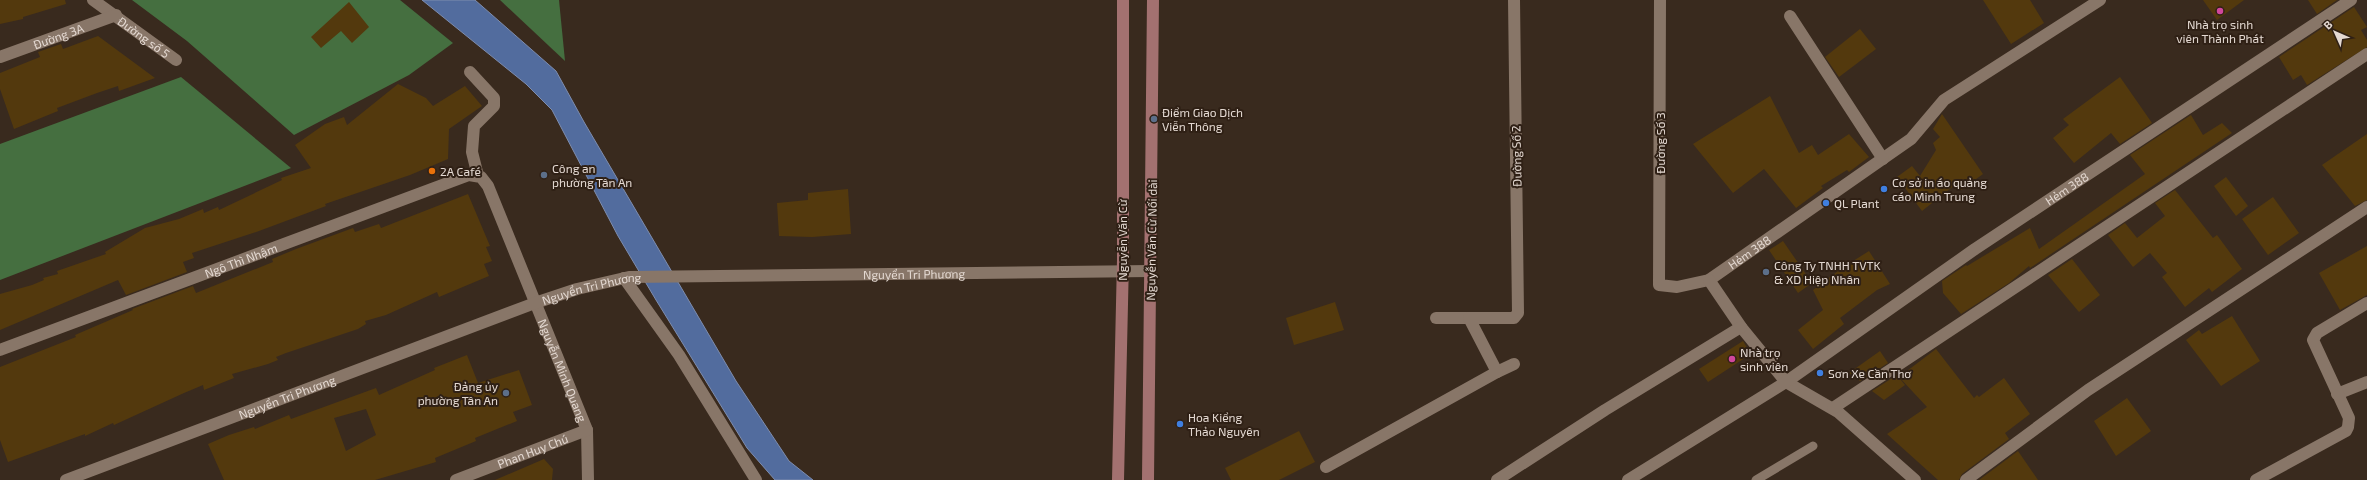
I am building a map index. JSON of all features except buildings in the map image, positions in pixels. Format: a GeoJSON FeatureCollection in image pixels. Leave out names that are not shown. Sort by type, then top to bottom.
{"type":"FeatureCollection","features":[{"type":"Feature","properties":{"kind":"main road","name":"Nguyễn Văn Cừ"},"geometry":{"type":"LineString","coordinates":[[1118,480],[1122,272],[1123,0]]}},
{"type":"Feature","properties":{"kind":"main road","name":"Nguyễn Văn Cừ Nối dài"},"geometry":{"type":"LineString","coordinates":[[1148,480],[1153,0]]}},
{"type":"Feature","properties":{"kind":"street","name":"Đường số 5"},"geometry":{"type":"LineString","coordinates":[[93,0],[116,15],[176,60]]}},
{"type":"Feature","properties":{"kind":"street","name":"Đường Số 2"},"geometry":{"type":"LineString","coordinates":[[1469,318],[1514,318],[1518,313],[1514,0]]}},
{"type":"Feature","properties":{"kind":"street","name":"Đường Số 3"},"geometry":{"type":"LineString","coordinates":[[1659,285],[1660,0]]}},
{"type":"Feature","properties":{"kind":"street","name":"Hẻm 388"},"geometry":{"type":"LineString","coordinates":[[1659,285],[1677,287],[1709,280],[1918,132],[1944,100],[2100,0]]}},
{"type":"Feature","properties":{"kind":"street","name":"Hẻm 388"},"geometry":{"type":"LineString","coordinates":[[1628,480],[1786,382],[1974,249],[2351,0]]}},
{"type":"Feature","properties":{"kind":"street","name":"Đường 3A"},"geometry":{"type":"LineString","coordinates":[[0,57],[116,15]]}},
{"type":"Feature","properties":{"kind":"street"},"geometry":{"type":"LineString","coordinates":[[1790,16],[1883,158]]}},
{"type":"Feature","properties":{"kind":"street"},"geometry":{"type":"LineString","coordinates":[[1833,408],[2367,54]]}},
{"type":"Feature","properties":{"kind":"street","name":"Nguyễn Minh Quang"},"geometry":{"type":"LineString","coordinates":[[470,72],[494,98],[494,106],[474,126],[472,152],[480,177],[488,186],[588,430],[588,480]]}},
{"type":"Feature","properties":{"kind":"street","name":"Ngô Thì Nhậm"},"geometry":{"type":"LineString","coordinates":[[0,350],[469,175],[480,177]]}},
{"type":"Feature","properties":{"kind":"street"},"geometry":{"type":"LineString","coordinates":[[1966,480],[2088,390],[2239,288],[2367,207]]}},
{"type":"Feature","properties":{"kind":"street","name":"Nguyển Tri Phương"},"geometry":{"type":"LineString","coordinates":[[66,480],[535,303],[577,289],[627,278],[1150,272]]}},
{"type":"Feature","properties":{"kind":"street"},"geometry":{"type":"LineString","coordinates":[[627,278],[679,355],[756,480]]}},
{"type":"Feature","properties":{"kind":"street"},"geometry":{"type":"LineString","coordinates":[[1709,280],[1741,327],[1786,382],[1833,408],[1916,480]]}},
{"type":"Feature","properties":{"kind":"street"},"geometry":{"type":"LineString","coordinates":[[2256,480],[2346,431],[2349,418],[2317,351],[2314,337],[2367,303]]}},
{"type":"Feature","properties":{"kind":"street"},"geometry":{"type":"LineString","coordinates":[[1436,318],[1469,318],[1497,372]]}},
{"type":"Feature","properties":{"kind":"street"},"geometry":{"type":"LineString","coordinates":[[1497,480],[1605,410],[1741,327]]}},
{"type":"Feature","properties":{"kind":"street"},"geometry":{"type":"LineString","coordinates":[[1326,466],[1514,364]]}},
{"type":"Feature","properties":{"kind":"street"},"geometry":{"type":"LineString","coordinates":[[2337,394],[2367,382]]}},
{"type":"Feature","properties":{"kind":"street","name":"Phan Huy Chú"},"geometry":{"type":"LineString","coordinates":[[456,480],[588,430]]}},
{"type":"Feature","properties":{"kind":"lane"},"geometry":{"type":"LineString","coordinates":[[1756,480],[1813,446]]}},
{"type":"Feature","properties":{"kind":"green space"},"geometry":{"type":"Polygon","coordinates":[[[132,0],[400,0],[453,43],[409,75],[294,135],[187,41],[132,0]]]}},
{"type":"Feature","properties":{"kind":"green space"},"geometry":{"type":"Polygon","coordinates":[[[500,0],[559,0],[565,61],[500,0]]]}},
{"type":"Feature","properties":{"kind":"green space"},"geometry":{"type":"Polygon","coordinates":[[[181,77],[291,168],[0,280],[0,144],[181,77]]]}},
{"type":"Feature","properties":{"kind":"water"},"geometry":{"type":"Polygon","coordinates":[[[422,0],[475,0],[556,71],[584,122],[736,381],[789,461],[813,480],[775,480],[747,448],[618,236],[552,110],[526,84],[422,0]]]}},
{"type":"Feature","properties":{"kind":"place","name":"Nhà trọ sinh viên Thành Phát"},"geometry":{"type":"Point","coordinates":[2220,11]}},
{"type":"Feature","properties":{"kind":"place","name":"Điểm Giao Dịch Viễn Thông"},"geometry":{"type":"Point","coordinates":[1154,119]}},
{"type":"Feature","properties":{"kind":"place","name":"2A Café"},"geometry":{"type":"Point","coordinates":[432,171]}},
{"type":"Feature","properties":{"kind":"place","name":"Công an phường Tân An"},"geometry":{"type":"Point","coordinates":[544,175]}},
{"type":"Feature","properties":{"kind":"place","name":"Cơ sở in áo quảng cáo Minh Trung"},"geometry":{"type":"Point","coordinates":[1884,189]}},
{"type":"Feature","properties":{"kind":"place","name":"QL Plant"},"geometry":{"type":"Point","coordinates":[1826,203]}},
{"type":"Feature","properties":{"kind":"place","name":"Công Ty TNHH TVTK & XD Hiệp Nhân"},"geometry":{"type":"Point","coordinates":[1766,272]}},
{"type":"Feature","properties":{"kind":"place","name":"Nhà trọ sinh viên"},"geometry":{"type":"Point","coordinates":[1732,359]}},
{"type":"Feature","properties":{"kind":"place","name":"Sơn Xe Cần Thơ"},"geometry":{"type":"Point","coordinates":[1820,373]}},
{"type":"Feature","properties":{"kind":"place","name":"Đảng ủy phường Tân An"},"geometry":{"type":"Point","coordinates":[506,393]}},
{"type":"Feature","properties":{"kind":"place","name":"Hoa Kiểng Thảo Nguyên"},"geometry":{"type":"Point","coordinates":[1180,424]}}]}
